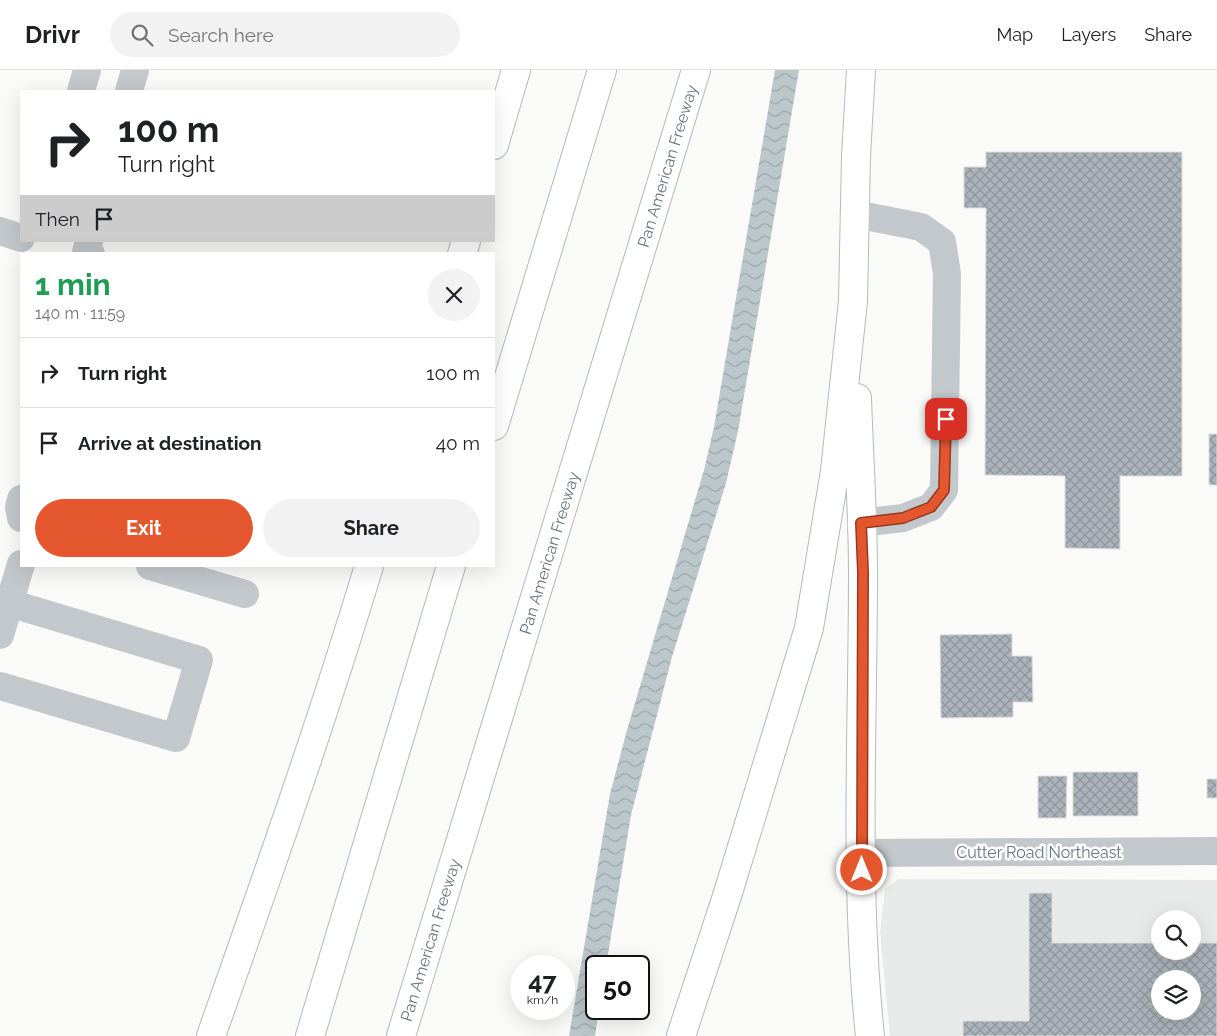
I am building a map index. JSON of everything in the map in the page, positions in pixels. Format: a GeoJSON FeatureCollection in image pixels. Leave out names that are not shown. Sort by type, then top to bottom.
{"type":"FeatureCollection","features":[{"type":"Feature","properties":{"kind":"main road"},"geometry":{"type":"LineString","coordinates":[[495,142],[516,70]]}},
{"type":"Feature","properties":{"kind":"main road"},"geometry":{"type":"LineString","coordinates":[[495,423],[602,70]]}},
{"type":"Feature","properties":{"kind":"main road","name":"Pan American Freeway"},"geometry":{"type":"LineString","coordinates":[[401,1036],[696,70]]}},
{"type":"Feature","properties":{"kind":"main road"},"geometry":{"type":"LineString","coordinates":[[686,104],[700,70]]}},
{"type":"Feature","properties":{"kind":"main road"},"geometry":{"type":"LineString","coordinates":[[861,70],[853,301],[863,572],[861,853],[863,940],[870,1036]]}},
{"type":"Feature","properties":{"kind":"main road"},"geometry":{"type":"LineString","coordinates":[[681,1036],[727,896],[809,628],[835,471],[853,301]]}},
{"type":"Feature","properties":{"kind":"main road"},"geometry":{"type":"LineString","coordinates":[[211,1036],[333,684],[369,567]]}},
{"type":"Feature","properties":{"kind":"main road"},"geometry":{"type":"LineString","coordinates":[[310,1036],[452,567]]}},
{"type":"Feature","properties":{"kind":"street"},"geometry":{"type":"LineString","coordinates":[[81,90],[87,70]]}},
{"type":"Feature","properties":{"kind":"street"},"geometry":{"type":"LineString","coordinates":[[129,90],[135,70]]}},
{"type":"Feature","properties":{"kind":"street"},"geometry":{"type":"LineString","coordinates":[[855,214],[921,227],[942,242],[947,274],[944,490],[931,507],[903,518],[861,523]]}},
{"type":"Feature","properties":{"kind":"street"},"geometry":{"type":"LineString","coordinates":[[0,231],[20,238]]}},
{"type":"Feature","properties":{"kind":"street"},"geometry":{"type":"LineString","coordinates":[[0,635],[20,567]]}},
{"type":"Feature","properties":{"kind":"street"},"geometry":{"type":"LineString","coordinates":[[153,567],[245,594]]}},
{"type":"Feature","properties":{"kind":"street"},"geometry":{"type":"LineString","coordinates":[[0,686],[176,738],[199,660],[9,603]]}},
{"type":"Feature","properties":{"kind":"street","name":"Cutter Road Northeast"},"geometry":{"type":"LineString","coordinates":[[861,853],[1217,851]]}},
{"type":"Feature","properties":{"kind":"shaded area"},"geometry":{"type":"Polygon","coordinates":[[[898,879],[1217,880],[1217,1036],[890,1036],[880,932],[885,889],[898,879]]]}},
{"type":"Feature","properties":{"kind":"water"},"geometry":{"type":"Polygon","coordinates":[[[775,70],[799,70],[738,431],[726,483],[672,657],[631,815],[608,955],[585,955],[585,1020],[597,1020],[595,1036],[569,1036],[572,1020],[575,1020],[575,1001],[610,794],[627,730],[704,470],[714,427],[775,70]]]}},
{"type":"Feature","properties":{"kind":"building"},"geometry":{"type":"Polygon","coordinates":[[[986,152],[1182,152],[1182,476],[1120,476],[1120,549],[1065,548],[1065,476],[985,475],[986,208],[964,208],[964,167],[986,167],[986,152]]]}},
{"type":"Feature","properties":{"kind":"building"},"geometry":{"type":"Polygon","coordinates":[[[1209,434],[1217,434],[1217,485],[1209,485],[1209,434]]]}},
{"type":"Feature","properties":{"kind":"building"},"geometry":{"type":"Polygon","coordinates":[[[1012,634],[1012,656],[1032,656],[1033,702],[1013,702],[1013,717],[941,718],[940,635],[1012,634]]]}},
{"type":"Feature","properties":{"kind":"building"},"geometry":{"type":"Polygon","coordinates":[[[1073,772],[1138,772],[1138,816],[1073,816],[1073,772]]]}},
{"type":"Feature","properties":{"kind":"building"},"geometry":{"type":"Polygon","coordinates":[[[1038,776],[1067,776],[1066,818],[1038,818],[1038,776]]]}},
{"type":"Feature","properties":{"kind":"building"},"geometry":{"type":"Polygon","coordinates":[[[1207,779],[1217,779],[1217,798],[1207,798],[1207,779]]]}},
{"type":"Feature","properties":{"kind":"building"},"geometry":{"type":"Polygon","coordinates":[[[1029,893],[1052,893],[1052,943],[1151,943],[1151,960],[1201,960],[1201,943],[1217,943],[1217,1036],[963,1036],[963,1021],[1029,1021],[1029,893]]]}},
{"type":"Feature","properties":{"kind":"route"},"geometry":{"type":"LineString","coordinates":[[862,870],[863,572],[861,523],[903,518],[931,507],[944,490],[946,419]]}}]}
